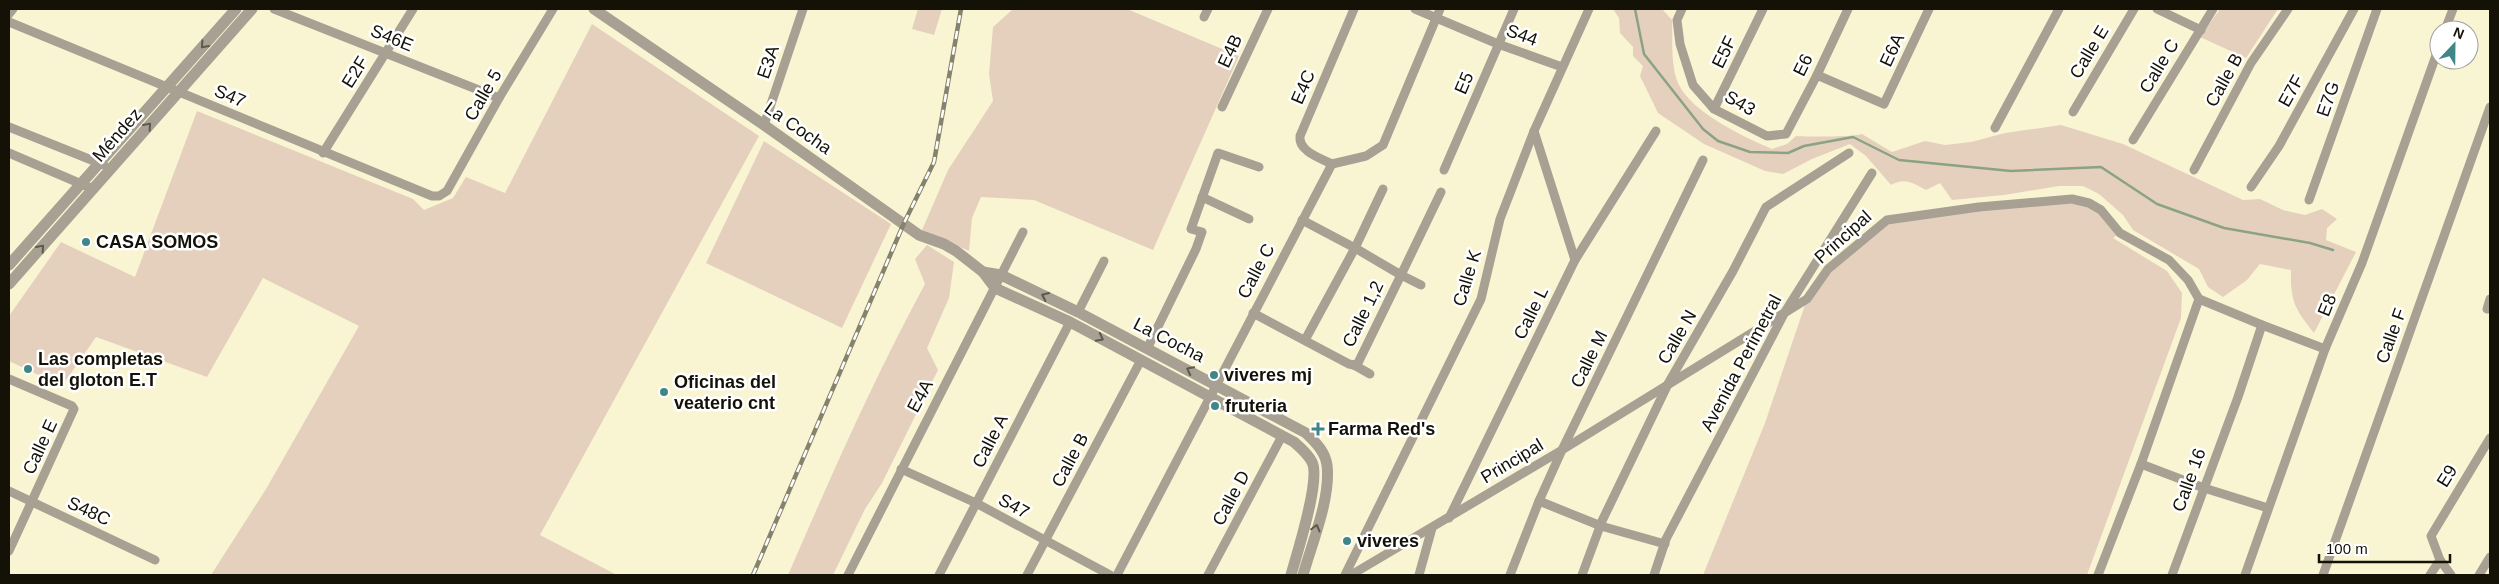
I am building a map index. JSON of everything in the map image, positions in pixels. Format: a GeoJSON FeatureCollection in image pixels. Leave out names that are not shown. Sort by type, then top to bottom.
{"type":"FeatureCollection","features":[{"type":"Feature","properties":{"kind":"street"},"geometry":{"type":"LineString","coordinates":[[9,14],[13,9]]}},
{"type":"Feature","properties":{"kind":"street","name":"Méndez"},"geometry":{"type":"LineString","coordinates":[[9,264],[236,9]]}},
{"type":"Feature","properties":{"kind":"street","name":"Méndez"},"geometry":{"type":"LineString","coordinates":[[9,284],[252,9]]}},
{"type":"Feature","properties":{"kind":"street","name":"S46E"},"geometry":{"type":"LineString","coordinates":[[274,9],[499,98]]}},
{"type":"Feature","properties":{"kind":"street","name":"E2F"},"geometry":{"type":"LineString","coordinates":[[323,152],[414,9]]}},
{"type":"Feature","properties":{"kind":"street","name":"Calle 5"},"geometry":{"type":"LineString","coordinates":[[439,196],[448,191],[499,98],[553,9]]}},
{"type":"Feature","properties":{"kind":"street","name":"La Cocha"},"geometry":{"type":"LineString","coordinates":[[594,9],[927,239],[944,244],[983,272],[995,288],[1070,322],[1294,442],[1306,452],[1313,464],[1314,482],[1291,575]]}},
{"type":"Feature","properties":{"kind":"street","name":"E3A"},"geometry":{"type":"LineString","coordinates":[[764,125],[802,9]]}},
{"type":"Feature","properties":{"kind":"street","name":"E4B"},"geometry":{"type":"LineString","coordinates":[[1222,107],[1268,9]]}},
{"type":"Feature","properties":{"kind":"street","name":"E4C"},"geometry":{"type":"LineString","coordinates":[[1332,164],[1302,148],[1299,142],[1354,9]]}},
{"type":"Feature","properties":{"kind":"street","name":"S44"},"geometry":{"type":"LineString","coordinates":[[1416,9],[1438,13],[1498,44],[1562,67]]}},
{"type":"Feature","properties":{"kind":"street","name":"E5"},"geometry":{"type":"LineString","coordinates":[[1444,170],[1514,9]]}},
{"type":"Feature","properties":{"kind":"street","name":"Calle K"},"geometry":{"type":"LineString","coordinates":[[1345,575],[1481,299],[1500,218],[1534,131],[1589,9]]}},
{"type":"Feature","properties":{"kind":"street","name":"S43"},"geometry":{"type":"LineString","coordinates":[[1682,9],[1677,20],[1680,44],[1693,85],[1714,109],[1766,136],[1786,134]]}},
{"type":"Feature","properties":{"kind":"street","name":"E5F"},"geometry":{"type":"LineString","coordinates":[[1714,109],[1763,9]]}},
{"type":"Feature","properties":{"kind":"street","name":"E6"},"geometry":{"type":"LineString","coordinates":[[1786,134],[1817,75],[1848,9]]}},
{"type":"Feature","properties":{"kind":"street","name":"E6A"},"geometry":{"type":"LineString","coordinates":[[1817,75],[1884,104],[1929,9]]}},
{"type":"Feature","properties":{"kind":"street"},"geometry":{"type":"LineString","coordinates":[[1995,128],[2059,9]]}},
{"type":"Feature","properties":{"kind":"street","name":"Calle E"},"geometry":{"type":"LineString","coordinates":[[2073,112],[2134,9]]}},
{"type":"Feature","properties":{"kind":"street"},"geometry":{"type":"LineString","coordinates":[[2157,9],[2200,30]]}},
{"type":"Feature","properties":{"kind":"street","name":"Calle C"},"geometry":{"type":"LineString","coordinates":[[2133,140],[2213,9]]}},
{"type":"Feature","properties":{"kind":"street","name":"Calle B"},"geometry":{"type":"LineString","coordinates":[[2194,170],[2251,63],[2288,9]]}},
{"type":"Feature","properties":{"kind":"street","name":"E7F"},"geometry":{"type":"LineString","coordinates":[[2251,187],[2279,146],[2354,9]]}},
{"type":"Feature","properties":{"kind":"street","name":"E7G"},"geometry":{"type":"LineString","coordinates":[[2309,200],[2376,9]]}},
{"type":"Feature","properties":{"kind":"street"},"geometry":{"type":"LineString","coordinates":[[1332,164],[1366,156],[1383,145],[1438,13]]}},
{"type":"Feature","properties":{"kind":"street","name":"S47"},"geometry":{"type":"LineString","coordinates":[[9,22],[323,152],[432,196],[439,196]]}},
{"type":"Feature","properties":{"kind":"street","name":"E8"},"geometry":{"type":"LineString","coordinates":[[2245,575],[2326,349],[2362,263],[2431,70]]}},
{"type":"Feature","properties":{"kind":"street","name":"Calle F"},"geometry":{"type":"LineString","coordinates":[[2323,575],[2490,107]]}},
{"type":"Feature","properties":{"kind":"street"},"geometry":{"type":"LineString","coordinates":[[9,127],[111,168]]}},
{"type":"Feature","properties":{"kind":"street"},"geometry":{"type":"LineString","coordinates":[[1534,131],[1575,260]]}},
{"type":"Feature","properties":{"kind":"street","name":"Calle L"},"geometry":{"type":"LineString","coordinates":[[1449,518],[1575,260],[1656,131]]}},
{"type":"Feature","properties":{"kind":"street"},"geometry":{"type":"LineString","coordinates":[[9,153],[93,189]]}},
{"type":"Feature","properties":{"kind":"street"},"geometry":{"type":"LineString","coordinates":[[1147,349],[1196,249],[1202,232],[1191,228],[1218,153],[1259,167]]}},
{"type":"Feature","properties":{"kind":"street","name":"Calle N"},"geometry":{"type":"LineString","coordinates":[[1582,575],[1601,526],[1669,382],[1733,271],[1766,207],[1849,153]]}},
{"type":"Feature","properties":{"kind":"street","name":"Calle M"},"geometry":{"type":"LineString","coordinates":[[1510,575],[1539,501],[1562,450],[1703,160]]}},
{"type":"Feature","properties":{"kind":"street","name":"Calle C"},"geometry":{"type":"LineString","coordinates":[[1117,575],[1332,164]]}},
{"type":"Feature","properties":{"kind":"street","name":"Avenida Perimetral"},"geometry":{"type":"LineString","coordinates":[[1654,575],[1665,544],[1785,312],[1872,173]]}},
{"type":"Feature","properties":{"kind":"street"},"geometry":{"type":"LineString","coordinates":[[1305,340],[1355,248],[1383,190]]}},
{"type":"Feature","properties":{"kind":"street"},"geometry":{"type":"LineString","coordinates":[[1421,285],[1400,275],[1441,192]]}},
{"type":"Feature","properties":{"kind":"street"},"geometry":{"type":"LineString","coordinates":[[1202,197],[1249,219]]}},
{"type":"Feature","properties":{"kind":"street","name":"Principal"},"geometry":{"type":"LineString","coordinates":[[1351,575],[1562,450],[1669,382],[1807,299],[1828,269],[1887,220],[1979,208],[2072,199],[2089,203],[2100,210],[2120,233],[2169,260],[2188,280],[2199,299]]}},
{"type":"Feature","properties":{"kind":"street","name":"Calle 1,2"},"geometry":{"type":"LineString","coordinates":[[1253,313],[1354,365],[1358,363],[1400,275],[1355,248],[1302,220]]}},
{"type":"Feature","properties":{"kind":"street","name":"E4A"},"geometry":{"type":"LineString","coordinates":[[848,575],[1023,232]]}},
{"type":"Feature","properties":{"kind":"street"},"geometry":{"type":"LineString","coordinates":[[1078,312],[1104,261]]}},
{"type":"Feature","properties":{"kind":"street"},"geometry":{"type":"LineString","coordinates":[[9,264],[22,269]]}},
{"type":"Feature","properties":{"kind":"street","name":"La Cocha"},"geometry":{"type":"LineString","coordinates":[[983,272],[1001,276],[1078,312],[1306,433],[1321,448],[1327,464],[1323,503],[1303,575]]}},
{"type":"Feature","properties":{"kind":"street"},"geometry":{"type":"LineString","coordinates":[[2098,575],[2141,464],[2199,299],[2326,349]]}},
{"type":"Feature","properties":{"kind":"street"},"geometry":{"type":"LineString","coordinates":[[2486,309],[2490,299]]}},
{"type":"Feature","properties":{"kind":"street","name":"Calle A"},"geometry":{"type":"LineString","coordinates":[[939,575],[1070,322]]}},
{"type":"Feature","properties":{"kind":"street","name":"Calle 16"},"geometry":{"type":"LineString","coordinates":[[2172,575],[2238,397],[2262,325]]}},
{"type":"Feature","properties":{"kind":"street","name":"Calle B"},"geometry":{"type":"LineString","coordinates":[[1027,575],[1141,360]]}},
{"type":"Feature","properties":{"kind":"street"},"geometry":{"type":"LineString","coordinates":[[1354,365],[1370,374]]}},
{"type":"Feature","properties":{"kind":"street","name":"Calle E"},"geometry":{"type":"LineString","coordinates":[[9,379],[72,406],[74,409],[9,551]]}},
{"type":"Feature","properties":{"kind":"street","name":"Calle D"},"geometry":{"type":"LineString","coordinates":[[1208,575],[1282,436]]}},
{"type":"Feature","properties":{"kind":"street","name":"E9"},"geometry":{"type":"LineString","coordinates":[[2440,560],[2431,541],[2432,531],[2487,450],[2490,438]]}},
{"type":"Feature","properties":{"kind":"street"},"geometry":{"type":"LineString","coordinates":[[2141,464],[2204,488],[2268,508]]}},
{"type":"Feature","properties":{"kind":"street","name":"S47"},"geometry":{"type":"LineString","coordinates":[[901,469],[976,504],[1110,575]]}},
{"type":"Feature","properties":{"kind":"street","name":"S48C"},"geometry":{"type":"LineString","coordinates":[[9,491],[155,560]]}},
{"type":"Feature","properties":{"kind":"street"},"geometry":{"type":"LineString","coordinates":[[1539,501],[1601,526],[1665,544]]}},
{"type":"Feature","properties":{"kind":"street"},"geometry":{"type":"LineString","coordinates":[[1419,575],[1432,528]]}},
{"type":"Feature","properties":{"kind":"street"},"geometry":{"type":"LineString","coordinates":[[2478,575],[2490,557]]}},
{"type":"Feature","properties":{"kind":"street"},"geometry":{"type":"LineString","coordinates":[[2430,575],[2440,560],[2451,575]]}},
{"type":"Feature","properties":{"kind":"shaded area"},"geometry":{"type":"Polygon","coordinates":[[[918,9],[942,9],[934,35],[912,29],[918,9]]]}},
{"type":"Feature","properties":{"kind":"shaded area"},"geometry":{"type":"Polygon","coordinates":[[[1013,9],[1127,9],[1239,56],[1153,250],[1034,200],[981,197],[972,218],[969,251],[922,230],[948,170],[993,101],[989,74],[993,27],[1013,9]]]}},
{"type":"Feature","properties":{"kind":"shaded area"},"geometry":{"type":"Polygon","coordinates":[[[1613,9],[1662,9],[1672,20],[1674,70],[1679,85],[1686,95],[1720,123],[1772,149],[1787,144],[1796,136],[1820,137],[1862,134],[1892,152],[1925,141],[1945,145],[1971,142],[2005,133],[2061,125],[2123,144],[2243,200],[2260,199],[2283,210],[2305,215],[2322,209],[2337,219],[2327,228],[2326,240],[2356,252],[2314,333],[2295,304],[2291,270],[2260,264],[2247,280],[2223,297],[2208,287],[2199,269],[2133,230],[2123,215],[2099,194],[2083,186],[2059,186],[2004,195],[1952,200],[1940,183],[1926,190],[1905,181],[1891,185],[1866,156],[1850,144],[1812,159],[1783,174],[1765,171],[1704,144],[1658,113],[1640,76],[1643,66],[1633,56],[1633,47],[1620,33],[1619,18],[1613,9]]]}},
{"type":"Feature","properties":{"kind":"shaded area"},"geometry":{"type":"Polygon","coordinates":[[[2220,9],[2278,9],[2246,58],[2200,37],[2220,9]]]}},
{"type":"Feature","properties":{"kind":"shaded area"},"geometry":{"type":"Polygon","coordinates":[[[592,24],[759,136],[540,535],[617,575],[211,575],[266,489],[359,326],[263,278],[207,377],[96,337],[62,386],[9,361],[9,316],[61,242],[135,277],[197,111],[413,199],[424,210],[453,198],[466,177],[505,193],[592,24]]]}},
{"type":"Feature","properties":{"kind":"shaded area"},"geometry":{"type":"Polygon","coordinates":[[[764,141],[891,224],[842,328],[706,263],[764,141]]]}},
{"type":"Feature","properties":{"kind":"shaded area"},"geometry":{"type":"Polygon","coordinates":[[[2089,203],[2120,233],[2113,238],[2167,271],[2182,293],[2181,318],[2087,575],[1703,575],[1765,423],[1807,299],[1828,269],[1887,220],[1979,207],[2089,203]]]}},
{"type":"Feature","properties":{"kind":"shaded area"},"geometry":{"type":"Polygon","coordinates":[[[927,245],[954,262],[949,298],[927,348],[938,370],[882,483],[865,509],[833,575],[788,575],[871,391],[925,284],[915,259],[927,245]]]}},
{"type":"Feature","properties":{"kind":"waterway"},"geometry":{"type":"LineString","coordinates":[[1635,9],[1644,54],[1703,129],[1718,141],[1750,152],[1788,153],[1804,146],[1853,137],[1899,160],[2011,171],[2101,167],[2157,204],[2224,228],[2310,243],[2333,250]]}},
{"type":"Feature","properties":{"kind":"railway"},"geometry":{"type":"LineString","coordinates":[[753,575],[904,223],[934,162],[961,9]]}},
{"type":"Feature","properties":{"kind":"place","name":"CASA SOMOS"},"geometry":{"type":"Point","coordinates":[86,242]}},
{"type":"Feature","properties":{"kind":"place","name":"Las completas del gloton E.T"},"geometry":{"type":"Point","coordinates":[28,369]}},
{"type":"Feature","properties":{"kind":"place","name":"viveres mj"},"geometry":{"type":"Point","coordinates":[1214,375]}},
{"type":"Feature","properties":{"kind":"place","name":"Oficinas del veaterio cnt"},"geometry":{"type":"Point","coordinates":[664,392]}},
{"type":"Feature","properties":{"kind":"place","name":"fruteria"},"geometry":{"type":"Point","coordinates":[1215,406]}},
{"type":"Feature","properties":{"kind":"place","name":"Farma Red's"},"geometry":{"type":"Point","coordinates":[1318,429]}},
{"type":"Feature","properties":{"kind":"place","name":"viveres"},"geometry":{"type":"Point","coordinates":[1347,541]}}]}
